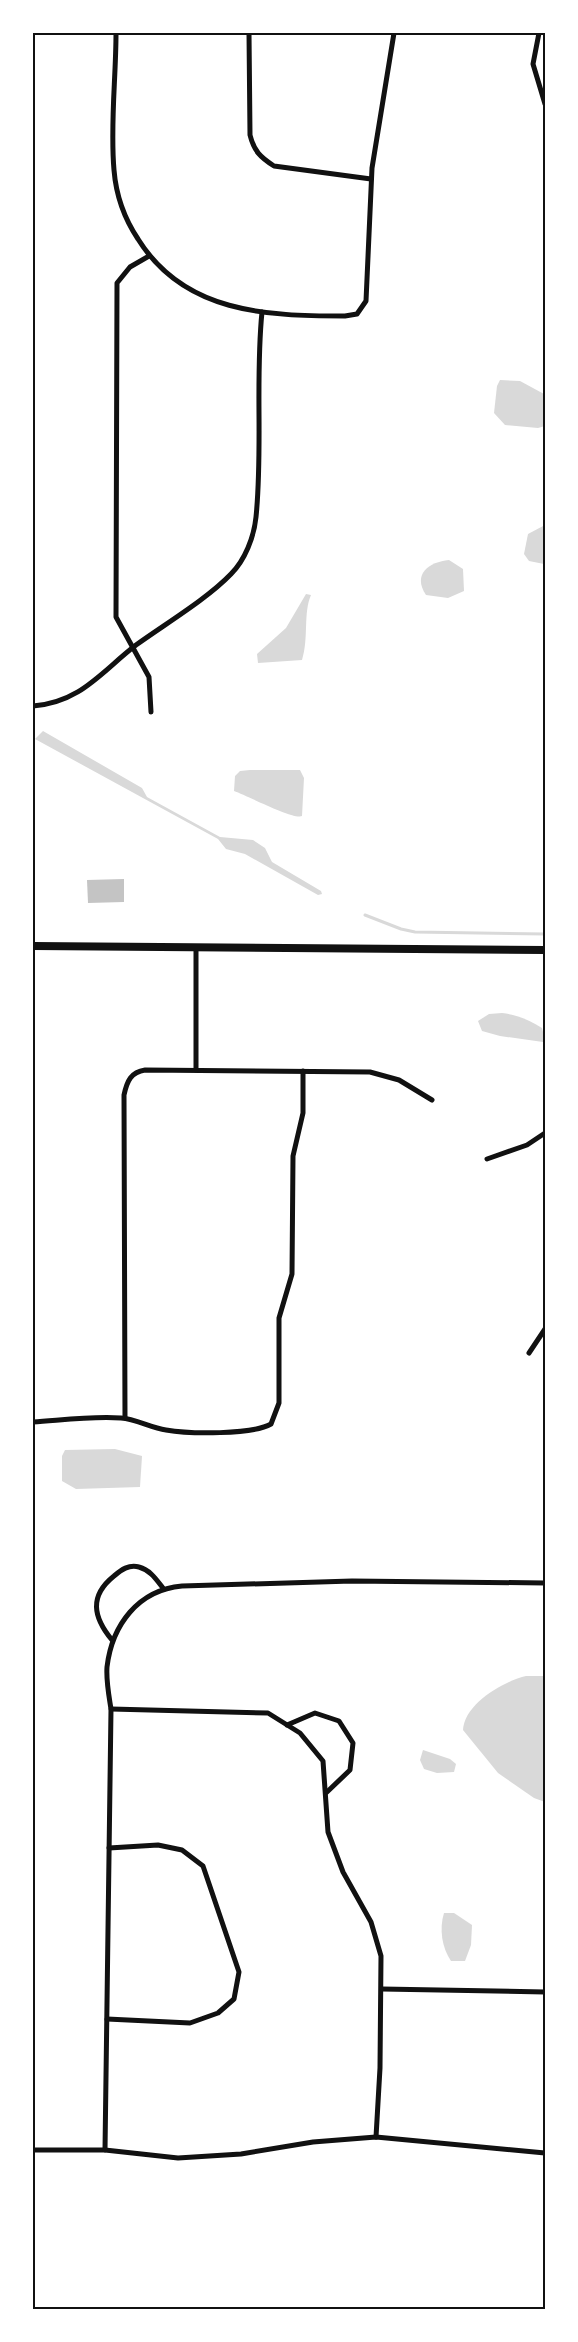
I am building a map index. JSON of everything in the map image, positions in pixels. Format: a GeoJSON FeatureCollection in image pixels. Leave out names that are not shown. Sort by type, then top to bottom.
{"type":"FeatureCollection","features":[{"type":"Feature","properties":{"kind":"main road"},"geometry":{"type":"LineString","coordinates":[[33,946],[545,950]]}},
{"type":"Feature","properties":{"kind":"street"},"geometry":{"type":"LineString","coordinates":[[116,33],[114,170],[124,215],[149,256],[177,283],[222,304],[262,312],[307,316],[345,316],[357,314],[363,308],[368,289],[371,179],[394,33]]}},
{"type":"Feature","properties":{"kind":"street"},"geometry":{"type":"LineString","coordinates":[[249,33],[250,135],[254,148],[261,158],[274,166],[371,179]]}},
{"type":"Feature","properties":{"kind":"street"},"geometry":{"type":"LineString","coordinates":[[539,33],[533,64],[545,104]]}},
{"type":"Feature","properties":{"kind":"street"},"geometry":{"type":"LineString","coordinates":[[149,256],[130,267],[117,283],[116,617],[149,677],[151,712]]}},
{"type":"Feature","properties":{"kind":"street"},"geometry":{"type":"LineString","coordinates":[[33,706],[46,705],[82,691],[132,648],[231,574],[244,557],[256,518],[258,350],[262,312]]}},
{"type":"Feature","properties":{"kind":"street"},"geometry":{"type":"LineString","coordinates":[[196,947],[196,1070]]}},
{"type":"Feature","properties":{"kind":"street"},"geometry":{"type":"LineString","coordinates":[[125,1418],[126,1085],[138,1071],[370,1072],[399,1080],[432,1100]]}},
{"type":"Feature","properties":{"kind":"street"},"geometry":{"type":"LineString","coordinates":[[33,1422],[94,1417],[125,1418],[166,1430],[192,1431],[256,1430],[271,1424],[276,1417],[279,1403],[279,1318],[292,1274],[293,1156],[303,1113],[303,1071]]}},
{"type":"Feature","properties":{"kind":"street"},"geometry":{"type":"LineString","coordinates":[[487,1159],[527,1145],[545,1133]]}},
{"type":"Feature","properties":{"kind":"street"},"geometry":{"type":"LineString","coordinates":[[529,1353],[545,1329]]}},
{"type":"Feature","properties":{"kind":"street"},"geometry":{"type":"LineString","coordinates":[[112,1640],[100,1626],[96,1610],[97,1596],[104,1584],[124,1568],[138,1566],[150,1572],[163,1588]]}},
{"type":"Feature","properties":{"kind":"street"},"geometry":{"type":"LineString","coordinates":[[105,2150],[111,1709],[107,1670],[112,1640],[126,1616],[148,1596],[163,1588],[352,1581],[545,1583]]}},
{"type":"Feature","properties":{"kind":"street"},"geometry":{"type":"LineString","coordinates":[[111,1709],[268,1713],[300,1733],[323,1761],[327,1792],[328,1832],[343,1872],[370,1922],[381,1956],[382,1989],[375,2137]]}},
{"type":"Feature","properties":{"kind":"street"},"geometry":{"type":"LineString","coordinates":[[287,1725],[315,1713],[339,1721],[353,1743],[350,1770],[327,1792]]}},
{"type":"Feature","properties":{"kind":"street"},"geometry":{"type":"LineString","coordinates":[[107,2019],[190,2023],[218,2013],[234,1999],[239,1972],[202,1866],[182,1850],[158,1845],[109,1848]]}},
{"type":"Feature","properties":{"kind":"street"},"geometry":{"type":"LineString","coordinates":[[382,1989],[545,1992]]}},
{"type":"Feature","properties":{"kind":"street"},"geometry":{"type":"LineString","coordinates":[[33,2150],[105,2150],[178,2158],[241,2154],[313,2142],[375,2137],[545,2153]]}},
{"type":"Feature","properties":{"kind":"shaded area"},"geometry":{"type":"Polygon","coordinates":[[[500,380],[520,381],[544,394],[545,426],[538,428],[505,425],[494,413],[497,386],[500,380]]]}},
{"type":"Feature","properties":{"kind":"shaded area"},"geometry":{"type":"Polygon","coordinates":[[[545,525],[545,564],[529,561],[524,554],[528,534],[545,525]]]}},
{"type":"Feature","properties":{"kind":"shaded area"},"geometry":{"type":"Polygon","coordinates":[[[449,560],[463,569],[464,591],[448,598],[426,595],[421,581],[425,570],[435,563],[449,560]]]}},
{"type":"Feature","properties":{"kind":"shaded area"},"geometry":{"type":"Polygon","coordinates":[[[306,594],[311,595],[307,610],[302,660],[258,663],[257,654],[286,628],[306,594]]]}},
{"type":"Feature","properties":{"kind":"shaded area"},"geometry":{"type":"Polygon","coordinates":[[[43,731],[142,788],[147,797],[220,837],[253,840],[265,848],[272,862],[321,891],[322,894],[318,895],[245,854],[226,849],[218,839],[35,739],[43,731]]]}},
{"type":"Feature","properties":{"kind":"shaded area"},"geometry":{"type":"Polygon","coordinates":[[[300,770],[304,778],[302,816],[281,811],[234,791],[235,776],[240,771],[300,770]]]}},
{"type":"Feature","properties":{"kind":"shaded area"},"geometry":{"type":"Polygon","coordinates":[[[502,1013],[523,1018],[542,1028],[545,1040],[543,1042],[500,1036],[482,1031],[478,1021],[489,1014],[502,1013]]]}},
{"type":"Feature","properties":{"kind":"shaded area"},"geometry":{"type":"Polygon","coordinates":[[[115,1449],[142,1456],[140,1487],[76,1489],[62,1481],[62,1456],[65,1450],[115,1449]]]}},
{"type":"Feature","properties":{"kind":"shaded area"},"geometry":{"type":"Polygon","coordinates":[[[526,1676],[545,1676],[545,1802],[534,1798],[498,1773],[463,1730],[470,1711],[487,1695],[507,1683],[526,1676]]]}},
{"type":"Feature","properties":{"kind":"shaded area"},"geometry":{"type":"Polygon","coordinates":[[[423,1750],[450,1759],[456,1764],[454,1772],[437,1773],[424,1769],[420,1760],[423,1750]]]}},
{"type":"Feature","properties":{"kind":"shaded area"},"geometry":{"type":"Polygon","coordinates":[[[444,1913],[454,1913],[472,1925],[471,1945],[465,1961],[451,1961],[445,1950],[442,1938],[444,1913]]]}},
{"type":"Feature","properties":{"kind":"building"},"geometry":{"type":"Polygon","coordinates":[[[124,879],[124,902],[88,903],[87,880],[124,879]]]}},
{"type":"Feature","properties":{"kind":"waterway"},"geometry":{"type":"LineString","coordinates":[[365,915],[415,932],[545,934]]}}]}
